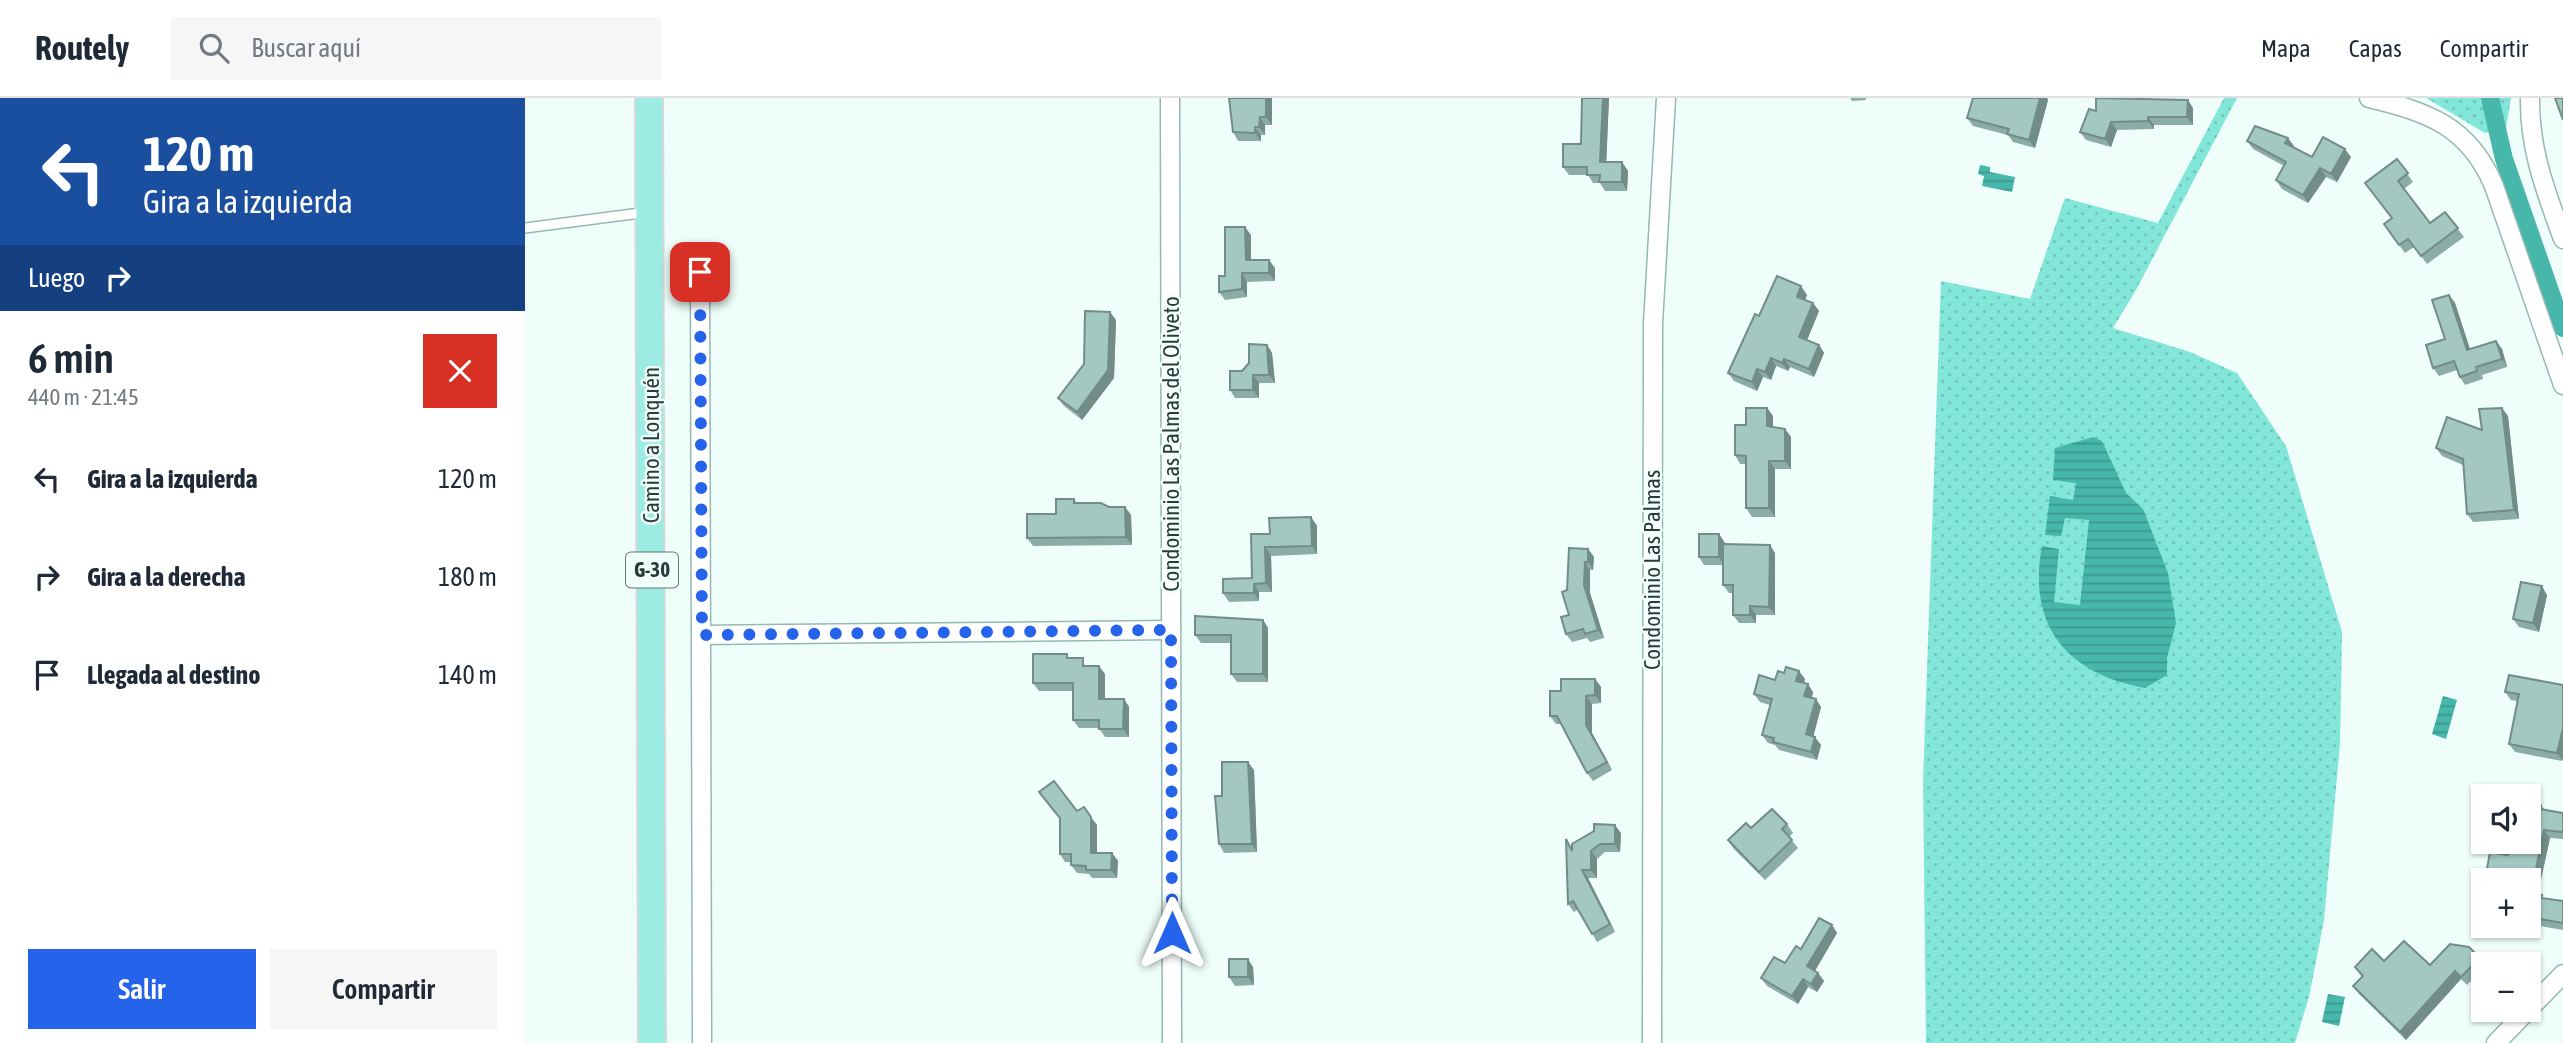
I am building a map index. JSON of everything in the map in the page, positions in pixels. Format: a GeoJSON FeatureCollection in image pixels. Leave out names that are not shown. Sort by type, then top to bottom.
{"type":"FeatureCollection","features":[{"type":"Feature","properties":{"kind":"main road","name":"Camino a Lonquén"},"geometry":{"type":"LineString","coordinates":[[649,98],[652,1043]]}},
{"type":"Feature","properties":{"kind":"street","name":"Condominio Las Palmas del Oliveto"},"geometry":{"type":"LineString","coordinates":[[1170,98],[1172,1043]]}},
{"type":"Feature","properties":{"kind":"street","name":"Condominio Las Palmas"},"geometry":{"type":"LineString","coordinates":[[1652,1043],[1653,324],[1666,98]]}},
{"type":"Feature","properties":{"kind":"street"},"geometry":{"type":"LineString","coordinates":[[2369,98],[2423,113],[2439,121],[2465,138],[2480,157],[2494,186],[2563,385]]}},
{"type":"Feature","properties":{"kind":"street"},"geometry":{"type":"LineString","coordinates":[[2531,98],[2531,129],[2536,164],[2563,239]]}},
{"type":"Feature","properties":{"kind":"street"},"geometry":{"type":"LineString","coordinates":[[700,272],[702,1043]]}},
{"type":"Feature","properties":{"kind":"street"},"geometry":{"type":"LineString","coordinates":[[702,635],[1171,630]]}},
{"type":"Feature","properties":{"kind":"street"},"geometry":{"type":"LineString","coordinates":[[2541,996],[2563,974]]}},
{"type":"Feature","properties":{"kind":"street"},"geometry":{"type":"LineString","coordinates":[[2495,1043],[2515,1022]]}},
{"type":"Feature","properties":{"kind":"lane"},"geometry":{"type":"LineString","coordinates":[[525,228],[650,212]]}},
{"type":"Feature","properties":{"kind":"shaded area"},"geometry":{"type":"Polygon","coordinates":[[[2224,98],[2237,98],[2136,290],[2113,328],[2190,352],[2237,373],[2286,446],[2342,632],[2340,744],[2324,920],[2309,997],[2295,1043],[1926,1043],[1923,780],[1941,281],[2030,299],[2065,198],[2158,223],[2224,98]]]}},
{"type":"Feature","properties":{"kind":"shaded area"},"geometry":{"type":"Polygon","coordinates":[[[2426,98],[2511,98],[2506,128],[2485,133],[2426,98]]]}},
{"type":"Feature","properties":{"kind":"shaded area"},"geometry":{"type":"Polygon","coordinates":[[[1980,165],[1990,167],[1990,172],[2015,177],[2012,192],[1982,186],[1984,176],[1978,174],[1980,165]]]}},
{"type":"Feature","properties":{"kind":"shaded area"},"geometry":{"type":"Polygon","coordinates":[[[2093,437],[2102,441],[2126,493],[2143,509],[2168,573],[2176,623],[2167,658],[2167,675],[2145,688],[2094,671],[2074,658],[2059,642],[2047,622],[2041,600],[2039,574],[2042,546],[2059,549],[2054,602],[2080,605],[2089,520],[2065,518],[2061,536],[2045,535],[2050,496],[2073,500],[2076,483],[2053,480],[2055,448],[2093,437]]]}},
{"type":"Feature","properties":{"kind":"shaded area"},"geometry":{"type":"Polygon","coordinates":[[[2443,696],[2457,700],[2446,739],[2432,734],[2443,696]]]}},
{"type":"Feature","properties":{"kind":"shaded area"},"geometry":{"type":"Polygon","coordinates":[[[2328,994],[2345,997],[2339,1026],[2322,1022],[2328,994]]]}},
{"type":"Feature","properties":{"kind":"building"},"geometry":{"type":"Polygon","coordinates":[[[1229,98],[1266,98],[1266,117],[1260,117],[1255,133],[1233,132],[1229,98]]]}},
{"type":"Feature","properties":{"kind":"building"},"geometry":{"type":"Polygon","coordinates":[[[1582,98],[1603,98],[1600,162],[1622,162],[1622,182],[1599,182],[1600,175],[1587,175],[1587,167],[1563,167],[1563,144],[1581,144],[1582,98]]]}},
{"type":"Feature","properties":{"kind":"building"},"geometry":{"type":"Polygon","coordinates":[[[1973,98],[2040,98],[2029,140],[2007,134],[2009,129],[1967,118],[1973,98]]]}},
{"type":"Feature","properties":{"kind":"building"},"geometry":{"type":"Polygon","coordinates":[[[2096,98],[2188,100],[2187,117],[2148,117],[2148,121],[2111,122],[2105,139],[2080,132],[2089,109],[2096,111],[2096,98]]]}},
{"type":"Feature","properties":{"kind":"building"},"geometry":{"type":"Polygon","coordinates":[[[2555,98],[2563,98],[2563,120],[2555,98]]]}},
{"type":"Feature","properties":{"kind":"building"},"geometry":{"type":"Polygon","coordinates":[[[2255,126],[2288,138],[2285,143],[2312,157],[2323,137],[2345,149],[2331,174],[2320,168],[2303,195],[2276,180],[2286,162],[2247,141],[2255,126]]]}},
{"type":"Feature","properties":{"kind":"building"},"geometry":{"type":"Polygon","coordinates":[[[2397,159],[2408,173],[2398,181],[2430,223],[2445,212],[2458,228],[2421,256],[2408,239],[2399,245],[2384,224],[2392,218],[2365,183],[2397,159]]]}},
{"type":"Feature","properties":{"kind":"building"},"geometry":{"type":"Polygon","coordinates":[[[1225,227],[1245,227],[1246,260],[1269,260],[1269,273],[1242,273],[1242,289],[1219,292],[1219,276],[1225,276],[1225,227]]]}},
{"type":"Feature","properties":{"kind":"building"},"geometry":{"type":"Polygon","coordinates":[[[1777,276],[1801,286],[1797,297],[1813,303],[1799,337],[1819,345],[1809,369],[1784,359],[1782,363],[1771,358],[1765,372],[1757,369],[1752,382],[1728,373],[1755,314],[1759,316],[1777,276]]]}},
{"type":"Feature","properties":{"kind":"building"},"geometry":{"type":"Polygon","coordinates":[[[2449,295],[2467,350],[2496,341],[2502,359],[2476,367],[2477,371],[2460,377],[2454,361],[2433,368],[2426,345],[2445,339],[2432,300],[2449,295]]]}},
{"type":"Feature","properties":{"kind":"building"},"geometry":{"type":"Polygon","coordinates":[[[1085,311],[1110,312],[1108,370],[1077,412],[1058,398],[1084,364],[1085,311]]]}},
{"type":"Feature","properties":{"kind":"building"},"geometry":{"type":"Polygon","coordinates":[[[1249,344],[1267,345],[1269,375],[1253,375],[1253,390],[1230,390],[1230,371],[1242,371],[1249,363],[1249,344]]]}},
{"type":"Feature","properties":{"kind":"building"},"geometry":{"type":"Polygon","coordinates":[[[1746,408],[1767,408],[1767,426],[1785,429],[1785,461],[1769,461],[1769,508],[1746,508],[1746,456],[1735,455],[1735,425],[1746,425],[1746,408]]]}},
{"type":"Feature","properties":{"kind":"building"},"geometry":{"type":"Polygon","coordinates":[[[2502,408],[2514,510],[2467,514],[2463,459],[2436,448],[2447,417],[2482,430],[2479,409],[2502,408]]]}},
{"type":"Feature","properties":{"kind":"building"},"geometry":{"type":"Polygon","coordinates":[[[1056,499],[1125,507],[1126,537],[1027,538],[1027,514],[1056,514],[1056,499]]]}},
{"type":"Feature","properties":{"kind":"building"},"geometry":{"type":"Polygon","coordinates":[[[1311,517],[1312,546],[1265,547],[1266,583],[1254,584],[1254,593],[1223,593],[1223,579],[1252,578],[1251,534],[1270,534],[1269,518],[1311,517]]]}},
{"type":"Feature","properties":{"kind":"building"},"geometry":{"type":"Polygon","coordinates":[[[1699,534],[1719,534],[1719,557],[1699,557],[1699,534]]]}},
{"type":"Feature","properties":{"kind":"building"},"geometry":{"type":"Polygon","coordinates":[[[1723,544],[1770,545],[1769,607],[1750,606],[1750,615],[1733,615],[1733,585],[1723,585],[1723,544]]]}},
{"type":"Feature","properties":{"kind":"building"},"geometry":{"type":"Polygon","coordinates":[[[1569,548],[1588,549],[1584,585],[1598,630],[1585,634],[1583,629],[1566,634],[1561,617],[1569,615],[1562,592],[1567,590],[1569,548]]]}},
{"type":"Feature","properties":{"kind":"building"},"geometry":{"type":"Polygon","coordinates":[[[2521,582],[2542,586],[2533,623],[2513,619],[2521,582]]]}},
{"type":"Feature","properties":{"kind":"building"},"geometry":{"type":"Polygon","coordinates":[[[1195,616],[1263,620],[1263,674],[1231,674],[1231,635],[1195,635],[1195,616]]]}},
{"type":"Feature","properties":{"kind":"building"},"geometry":{"type":"Polygon","coordinates":[[[1033,654],[1067,654],[1067,658],[1083,658],[1083,666],[1099,666],[1099,699],[1124,699],[1123,729],[1099,729],[1099,720],[1073,720],[1073,683],[1033,683],[1033,654]]]}},
{"type":"Feature","properties":{"kind":"building"},"geometry":{"type":"Polygon","coordinates":[[[1786,667],[1799,671],[1796,681],[1808,684],[1804,696],[1816,699],[1806,734],[1815,737],[1811,752],[1773,742],[1774,738],[1762,735],[1772,699],[1754,694],[1759,675],[1775,680],[1778,671],[1784,673],[1786,667]]]}},
{"type":"Feature","properties":{"kind":"building"},"geometry":{"type":"Polygon","coordinates":[[[2509,675],[2563,685],[2563,728],[2557,753],[2509,744],[2519,694],[2505,692],[2509,675]]]}},
{"type":"Feature","properties":{"kind":"building"},"geometry":{"type":"Polygon","coordinates":[[[1561,679],[1595,679],[1595,695],[1586,696],[1586,725],[1607,762],[1587,773],[1557,716],[1550,716],[1550,691],[1561,691],[1561,679]]]}},
{"type":"Feature","properties":{"kind":"building"},"geometry":{"type":"Polygon","coordinates":[[[1222,762],[1248,762],[1252,844],[1219,844],[1215,796],[1222,796],[1222,762]]]}},
{"type":"Feature","properties":{"kind":"building"},"geometry":{"type":"Polygon","coordinates":[[[1054,781],[1077,811],[1084,807],[1091,817],[1091,853],[1112,853],[1111,870],[1086,870],[1086,866],[1071,865],[1071,854],[1060,854],[1060,818],[1039,792],[1054,781]]]}},
{"type":"Feature","properties":{"kind":"building"},"geometry":{"type":"Polygon","coordinates":[[[1772,809],[1787,824],[1782,829],[1792,840],[1759,872],[1728,840],[1746,823],[1751,828],[1772,809]]]}},
{"type":"Feature","properties":{"kind":"building"},"geometry":{"type":"Polygon","coordinates":[[[2541,809],[2563,813],[2563,832],[2544,830],[2541,845],[2541,809]]]}},
{"type":"Feature","properties":{"kind":"building"},"geometry":{"type":"Polygon","coordinates":[[[1594,824],[1615,825],[1615,844],[1600,844],[1591,851],[1591,870],[1582,870],[1610,924],[1592,934],[1573,901],[1568,904],[1566,839],[1572,851],[1572,844],[1594,831],[1594,824]]]}},
{"type":"Feature","properties":{"kind":"building"},"geometry":{"type":"Polygon","coordinates":[[[2490,854],[2539,854],[2536,868],[2487,868],[2490,854]]]}},
{"type":"Feature","properties":{"kind":"building"},"geometry":{"type":"Polygon","coordinates":[[[2541,898],[2563,901],[2563,923],[2541,919],[2541,898]]]}},
{"type":"Feature","properties":{"kind":"building"},"geometry":{"type":"Polygon","coordinates":[[[1819,918],[1832,925],[1807,966],[1818,973],[1811,984],[1803,979],[1792,996],[1761,978],[1774,957],[1785,963],[1796,946],[1801,949],[1819,918]]]}},
{"type":"Feature","properties":{"kind":"building"},"geometry":{"type":"Polygon","coordinates":[[[2404,941],[2430,965],[2450,944],[2469,947],[2474,952],[2471,952],[2471,967],[2461,977],[2455,971],[2400,1032],[2353,986],[2363,976],[2355,967],[2372,949],[2384,961],[2404,941]]]}},
{"type":"Feature","properties":{"kind":"building"},"geometry":{"type":"Polygon","coordinates":[[[1229,959],[1248,959],[1248,977],[1229,977],[1229,959]]]}},
{"type":"Feature","properties":{"kind":"waterway"},"geometry":{"type":"LineString","coordinates":[[2490,98],[2504,159],[2563,328]]}},
{"type":"Feature","properties":{"kind":"route"},"geometry":{"type":"LineString","coordinates":[[700,272],[702,635],[1171,630],[1172,933]]}}]}
